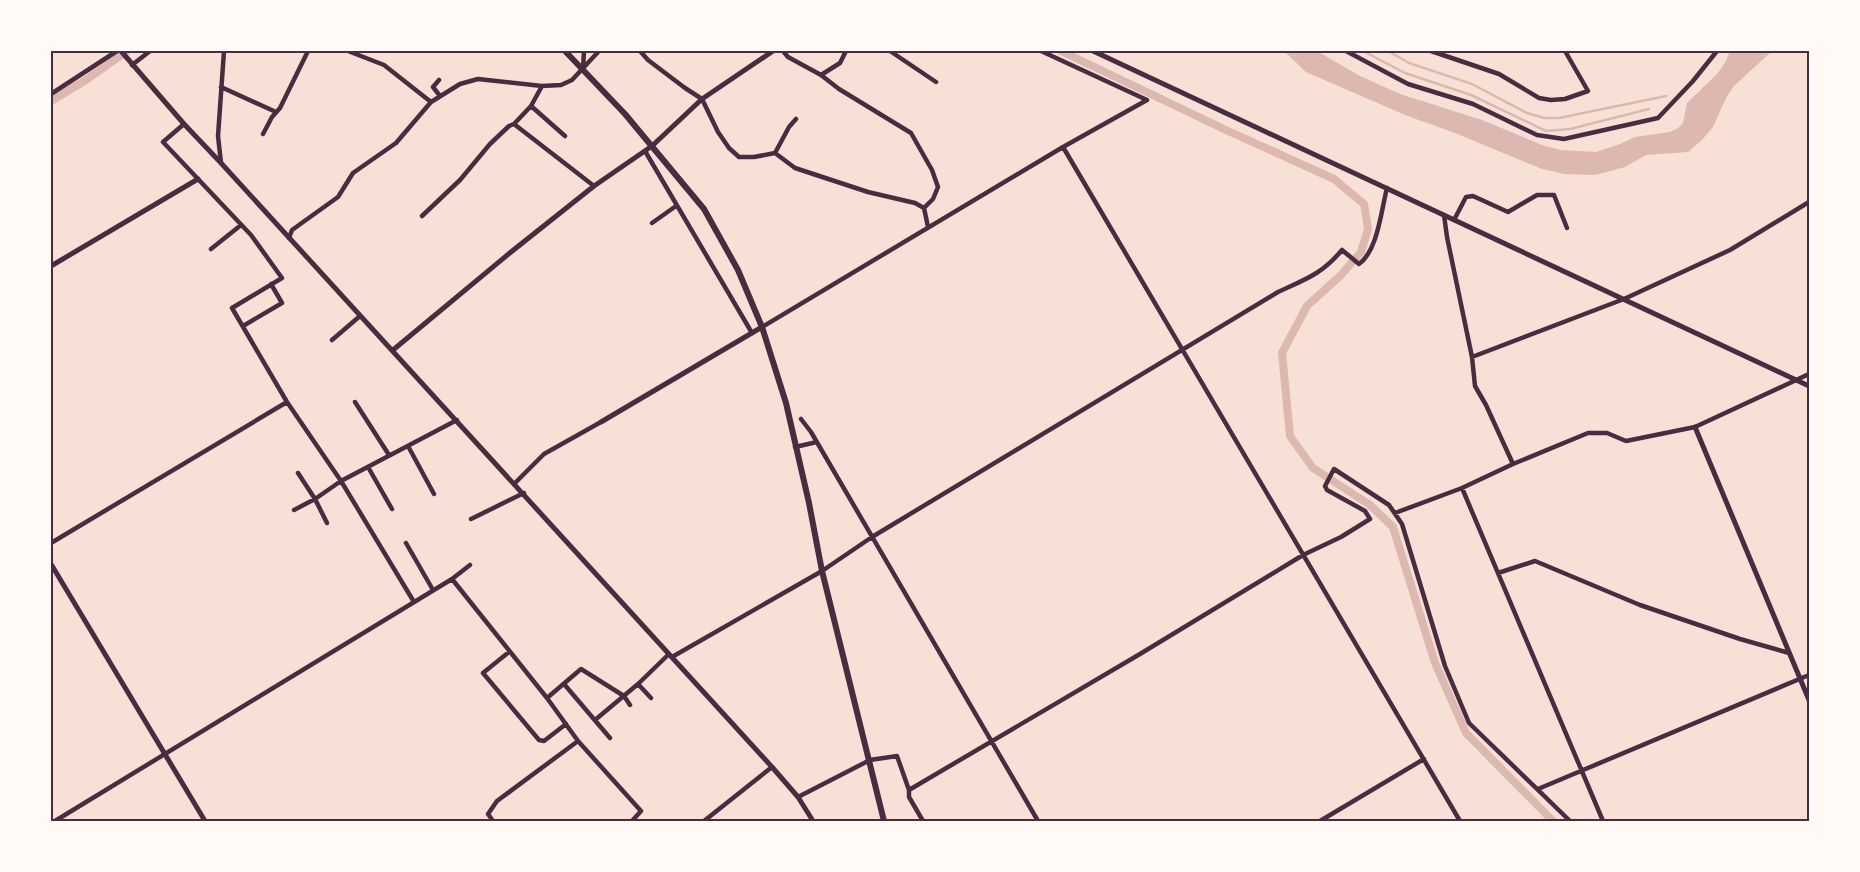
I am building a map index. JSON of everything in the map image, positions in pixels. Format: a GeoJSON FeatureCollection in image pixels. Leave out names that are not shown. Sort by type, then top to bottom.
{"type":"FeatureCollection","features":[{"type":"Feature","properties":{"kind":"main road"},"geometry":{"type":"LineString","coordinates":[[565,51],[652,146],[704,209],[738,270],[762,327],[786,403],[822,570],[884,821]]}},
{"type":"Feature","properties":{"kind":"street"},"geometry":{"type":"LineString","coordinates":[[131,63],[150,51]]}},
{"type":"Feature","properties":{"kind":"street"},"geometry":{"type":"LineString","coordinates":[[221,163],[218,136],[224,51]]}},
{"type":"Feature","properties":{"kind":"street"},"geometry":{"type":"LineString","coordinates":[[262,134],[276,112],[308,51]]}},
{"type":"Feature","properties":{"kind":"street"},"geometry":{"type":"LineString","coordinates":[[348,51],[384,65],[431,102]]}},
{"type":"Feature","properties":{"kind":"street"},"geometry":{"type":"LineString","coordinates":[[583,69],[584,51]]}},
{"type":"Feature","properties":{"kind":"street"},"geometry":{"type":"LineString","coordinates":[[289,238],[292,230],[338,197],[353,173],[396,143],[431,102],[440,96],[460,84],[478,79],[542,86],[561,85],[572,80],[599,51]]}},
{"type":"Feature","properties":{"kind":"street"},"geometry":{"type":"LineString","coordinates":[[640,51],[655,66],[702,100],[718,132],[729,148],[739,157],[754,157],[775,153],[795,168],[868,192],[914,203],[924,208]]}},
{"type":"Feature","properties":{"kind":"street"},"geometry":{"type":"LineString","coordinates":[[393,350],[594,186],[652,146],[702,100],[773,51]]}},
{"type":"Feature","properties":{"kind":"street"},"geometry":{"type":"LineString","coordinates":[[783,51],[788,57],[821,75],[839,89],[911,133],[932,170],[938,187],[933,199],[924,208]]}},
{"type":"Feature","properties":{"kind":"street"},"geometry":{"type":"LineString","coordinates":[[821,75],[840,63],[846,51]]}},
{"type":"Feature","properties":{"kind":"street"},"geometry":{"type":"LineString","coordinates":[[890,51],[936,82]]}},
{"type":"Feature","properties":{"kind":"street"},"geometry":{"type":"LineString","coordinates":[[515,483],[544,454],[752,333],[1063,147],[1147,100],[1041,51]]}},
{"type":"Feature","properties":{"kind":"street"},"geometry":{"type":"LineString","coordinates":[[1093,51],[1809,386]]}},
{"type":"Feature","properties":{"kind":"street"},"geometry":{"type":"LineString","coordinates":[[1346,51],[1408,84],[1472,104],[1536,136],[1564,139],[1658,118],[1693,81],[1717,51]]}},
{"type":"Feature","properties":{"kind":"street"},"geometry":{"type":"LineString","coordinates":[[1431,51],[1499,74],[1540,98],[1551,100],[1565,99],[1588,91],[1566,51]]}},
{"type":"Feature","properties":{"kind":"street"},"geometry":{"type":"LineString","coordinates":[[51,94],[120,52],[671,655],[798,797],[814,821]]}},
{"type":"Feature","properties":{"kind":"street"},"geometry":{"type":"LineString","coordinates":[[439,80],[433,87],[440,96]]}},
{"type":"Feature","properties":{"kind":"street"},"geometry":{"type":"LineString","coordinates":[[422,216],[460,180],[490,144],[509,126],[514,124],[531,106],[542,86]]}},
{"type":"Feature","properties":{"kind":"street"},"geometry":{"type":"LineString","coordinates":[[221,88],[276,112]]}},
{"type":"Feature","properties":{"kind":"street"},"geometry":{"type":"LineString","coordinates":[[531,106],[565,136]]}},
{"type":"Feature","properties":{"kind":"street"},"geometry":{"type":"LineString","coordinates":[[775,153],[789,127],[796,119]]}},
{"type":"Feature","properties":{"kind":"street"},"geometry":{"type":"LineString","coordinates":[[184,124],[163,142],[251,235],[282,278],[232,308],[287,402],[341,481],[414,602]]}},
{"type":"Feature","properties":{"kind":"street"},"geometry":{"type":"LineString","coordinates":[[514,124],[594,186]]}},
{"type":"Feature","properties":{"kind":"street"},"geometry":{"type":"LineString","coordinates":[[1063,147],[1460,821]]}},
{"type":"Feature","properties":{"kind":"street"},"geometry":{"type":"LineString","coordinates":[[645,151],[752,333]]}},
{"type":"Feature","properties":{"kind":"street"},"geometry":{"type":"LineString","coordinates":[[51,266],[198,178]]}},
{"type":"Feature","properties":{"kind":"street"},"geometry":{"type":"LineString","coordinates":[[595,720],[671,655],[822,570],[872,537],[1278,292],[1318,273],[1329,265],[1342,250],[1359,264],[1367,258],[1374,243],[1387,188]]}},
{"type":"Feature","properties":{"kind":"street"},"geometry":{"type":"LineString","coordinates":[[1454,220],[1466,197],[1473,196],[1508,212],[1537,194],[1554,195],[1567,228]]}},
{"type":"Feature","properties":{"kind":"street"},"geometry":{"type":"LineString","coordinates":[[1472,357],[1624,299],[1730,250],[1809,202]]}},
{"type":"Feature","properties":{"kind":"street"},"geometry":{"type":"LineString","coordinates":[[652,223],[676,206]]}},
{"type":"Feature","properties":{"kind":"street"},"geometry":{"type":"LineString","coordinates":[[924,208],[928,227]]}},
{"type":"Feature","properties":{"kind":"street"},"geometry":{"type":"LineString","coordinates":[[1444,215],[1472,357],[1474,386],[1486,405],[1513,464]]}},
{"type":"Feature","properties":{"kind":"street"},"geometry":{"type":"LineString","coordinates":[[211,249],[241,225]]}},
{"type":"Feature","properties":{"kind":"street"},"geometry":{"type":"LineString","coordinates":[[271,284],[282,303]]}},
{"type":"Feature","properties":{"kind":"street"},"geometry":{"type":"LineString","coordinates":[[243,326],[282,303],[288,304]]}},
{"type":"Feature","properties":{"kind":"street"},"geometry":{"type":"LineString","coordinates":[[332,340],[360,316]]}},
{"type":"Feature","properties":{"kind":"street"},"geometry":{"type":"LineString","coordinates":[[1395,513],[1462,488],[1513,464],[1588,433],[1607,433],[1626,441],[1695,427],[1809,374]]}},
{"type":"Feature","properties":{"kind":"street"},"geometry":{"type":"LineString","coordinates":[[51,544],[287,402]]}},
{"type":"Feature","properties":{"kind":"street"},"geometry":{"type":"LineString","coordinates":[[355,402],[389,455]]}},
{"type":"Feature","properties":{"kind":"street"},"geometry":{"type":"LineString","coordinates":[[802,419],[1038,821]]}},
{"type":"Feature","properties":{"kind":"street"},"geometry":{"type":"LineString","coordinates":[[294,510],[368,466],[458,420]]}},
{"type":"Feature","properties":{"kind":"street"},"geometry":{"type":"LineString","coordinates":[[1695,427],[1809,700]]}},
{"type":"Feature","properties":{"kind":"street"},"geometry":{"type":"LineString","coordinates":[[795,447],[817,442]]}},
{"type":"Feature","properties":{"kind":"street"},"geometry":{"type":"LineString","coordinates":[[408,446],[434,494]]}},
{"type":"Feature","properties":{"kind":"street"},"geometry":{"type":"LineString","coordinates":[[368,466],[392,509]]}},
{"type":"Feature","properties":{"kind":"street"},"geometry":{"type":"LineString","coordinates":[[909,790],[1140,654],[1303,555],[1370,520],[1365,511],[1327,490],[1325,486],[1334,469],[1389,505],[1402,524],[1410,544],[1446,666],[1469,723],[1570,821]]}},
{"type":"Feature","properties":{"kind":"street"},"geometry":{"type":"LineString","coordinates":[[298,473],[315,499],[327,523]]}},
{"type":"Feature","properties":{"kind":"street"},"geometry":{"type":"LineString","coordinates":[[1462,488],[1603,821]]}},
{"type":"Feature","properties":{"kind":"street"},"geometry":{"type":"LineString","coordinates":[[471,519],[524,493]]}},
{"type":"Feature","properties":{"kind":"street"},"geometry":{"type":"LineString","coordinates":[[406,543],[433,590]]}},
{"type":"Feature","properties":{"kind":"street"},"geometry":{"type":"LineString","coordinates":[[1498,573],[1535,561],[1640,606],[1740,639],[1789,652]]}},
{"type":"Feature","properties":{"kind":"street"},"geometry":{"type":"LineString","coordinates":[[51,564],[204,821]]}},
{"type":"Feature","properties":{"kind":"street"},"geometry":{"type":"LineString","coordinates":[[55,821],[452,579],[470,565]]}},
{"type":"Feature","properties":{"kind":"street"},"geometry":{"type":"LineString","coordinates":[[452,579],[547,698],[578,741],[641,811],[632,821]]}},
{"type":"Feature","properties":{"kind":"street"},"geometry":{"type":"LineString","coordinates":[[509,652],[483,673],[539,740],[544,741],[566,724]]}},
{"type":"Feature","properties":{"kind":"street"},"geometry":{"type":"LineString","coordinates":[[547,698],[581,669],[624,696],[630,705]]}},
{"type":"Feature","properties":{"kind":"street"},"geometry":{"type":"LineString","coordinates":[[1538,789],[1809,675]]}},
{"type":"Feature","properties":{"kind":"street"},"geometry":{"type":"LineString","coordinates":[[564,684],[610,738]]}},
{"type":"Feature","properties":{"kind":"street"},"geometry":{"type":"LineString","coordinates":[[638,684],[651,698]]}},
{"type":"Feature","properties":{"kind":"street"},"geometry":{"type":"LineString","coordinates":[[493,821],[488,814],[497,801],[578,741]]}},
{"type":"Feature","properties":{"kind":"street"},"geometry":{"type":"LineString","coordinates":[[798,797],[870,760],[897,756],[909,790],[909,797],[922,821]]}},
{"type":"Feature","properties":{"kind":"street"},"geometry":{"type":"LineString","coordinates":[[1320,821],[1424,759]]}},
{"type":"Feature","properties":{"kind":"street"},"geometry":{"type":"LineString","coordinates":[[704,821],[772,767]]}},
{"type":"Feature","properties":{"kind":"shaded area"},"geometry":{"type":"Polygon","coordinates":[[[1284,51],[1317,51],[1360,76],[1400,94],[1482,120],[1542,145],[1561,150],[1596,152],[1635,137],[1670,132],[1678,128],[1683,123],[1687,103],[1717,74],[1725,63],[1730,51],[1772,51],[1734,86],[1727,96],[1713,127],[1688,152],[1646,155],[1625,167],[1595,175],[1564,174],[1542,169],[1455,133],[1405,115],[1306,72],[1284,51]]]}},
{"type":"Feature","properties":{"kind":"waterway"},"geometry":{"type":"LineString","coordinates":[[51,101],[86,80],[127,51]]}},
{"type":"Feature","properties":{"kind":"waterway"},"geometry":{"type":"LineString","coordinates":[[1061,51],[1334,179],[1364,204],[1368,229],[1361,252],[1341,275],[1307,306],[1282,353],[1290,436],[1313,468],[1370,505],[1393,527],[1435,663],[1466,733],[1553,821]]}},
{"type":"Feature","properties":{"kind":"waterway"},"geometry":{"type":"LineString","coordinates":[[1363,51],[1405,73],[1471,95],[1546,131],[1570,129],[1649,109]]}},
{"type":"Feature","properties":{"kind":"waterway"},"geometry":{"type":"LineString","coordinates":[[1388,51],[1409,63],[1472,84],[1527,113],[1544,118],[1559,118],[1666,96]]}}]}
